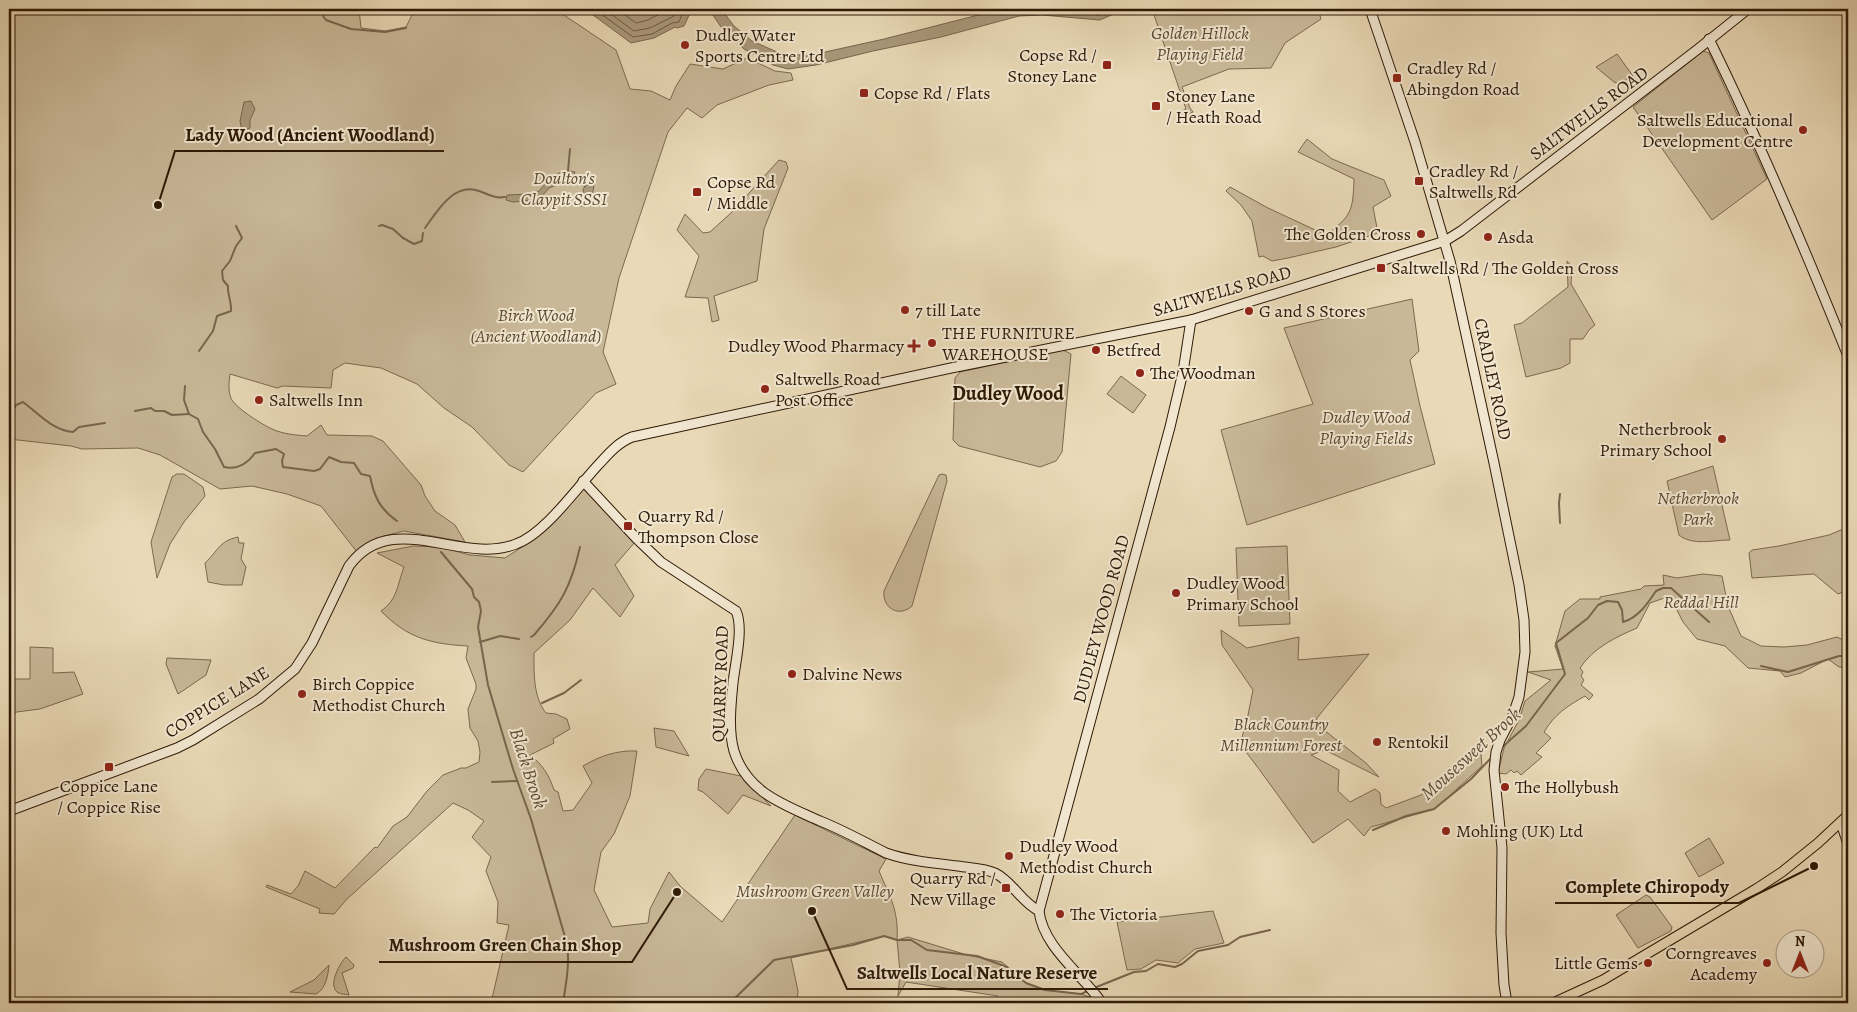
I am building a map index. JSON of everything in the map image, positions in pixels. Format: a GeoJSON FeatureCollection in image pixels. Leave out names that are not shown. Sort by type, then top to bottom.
{"type":"FeatureCollection","features":[{"type":"Feature","properties":{"kind":"main road"},"geometry":{"type":"LineString","coordinates":[[1553,1003],[1603,980],[1756,889],[1779,874],[1841,823],[1848,815]]}},
{"type":"Feature","properties":{"kind":"street","name":"CRADLEY ROAD"},"geometry":{"type":"LineString","coordinates":[[1370,9],[1415,142],[1445,241],[1494,463],[1519,585],[1524,620],[1526,652],[1519,697],[1513,715],[1500,740],[1495,762],[1494,779],[1502,848],[1501,933],[1507,1003]]}},
{"type":"Feature","properties":{"kind":"street","name":"SALTWELLS ROAD"},"geometry":{"type":"LineString","coordinates":[[437,543],[486,550],[518,544],[543,526],[616,446],[632,437],[960,366],[1191,320],[1445,241],[1468,226],[1748,9]]}},
{"type":"Feature","properties":{"kind":"street"},"geometry":{"type":"LineString","coordinates":[[1710,39],[1764,157],[1848,356]]}},
{"type":"Feature","properties":{"kind":"street","name":"DUDLEY WOOD ROAD"},"geometry":{"type":"LineString","coordinates":[[1100,1000],[1052,944],[1042,925],[1039,910],[1184,372],[1191,320]]}},
{"type":"Feature","properties":{"kind":"street","name":"QUARRY ROAD"},"geometry":{"type":"LineString","coordinates":[[583,481],[661,562],[736,611],[739,625],[732,696],[732,736],[734,752],[744,772],[755,786],[777,801],[886,853],[903,858],[995,873],[1004,878],[1030,906],[1039,910]]}},
{"type":"Feature","properties":{"kind":"street","name":"COPPICE LANE"},"geometry":{"type":"LineString","coordinates":[[9,811],[144,762],[193,740],[259,698],[295,669],[312,642],[349,566],[357,556],[371,546],[395,539],[410,538],[437,543]]}},
{"type":"Feature","properties":{"kind":"street"},"geometry":{"type":"LineString","coordinates":[[1841,823],[1848,844]]}},
{"type":"Feature","properties":{"kind":"green space"},"geometry":{"type":"Polygon","coordinates":[[[9,9],[359,9],[361,28],[385,31],[406,27],[415,9],[555,9],[616,50],[630,89],[651,91],[670,100],[676,86],[690,64],[723,69],[747,58],[775,71],[791,73],[793,80],[769,85],[717,105],[702,118],[687,108],[668,132],[619,278],[603,352],[616,384],[596,393],[523,472],[509,465],[472,427],[444,408],[417,384],[381,368],[345,363],[333,370],[331,388],[283,386],[277,388],[230,374],[229,392],[233,402],[262,424],[272,429],[294,435],[307,436],[321,425],[327,435],[372,436],[383,441],[421,485],[425,496],[435,511],[455,525],[465,542],[404,531],[376,538],[357,552],[321,506],[287,494],[252,486],[220,489],[160,455],[138,448],[82,449],[9,439],[9,9]]]}},
{"type":"Feature","properties":{"kind":"green space","name":"Golden Hillock Playing Field"},"geometry":{"type":"Polygon","coordinates":[[[1152,9],[1327,9],[1319,12],[1321,19],[1285,43],[1271,68],[1229,69],[1182,87],[1193,112],[1180,118],[1178,113],[1186,109],[1152,9]]]}},
{"type":"Feature","properties":{"kind":"green space"},"geometry":{"type":"Polygon","coordinates":[[[1703,51],[1709,53],[1767,179],[1712,220],[1633,107],[1703,51]]]}},
{"type":"Feature","properties":{"kind":"green space"},"geometry":{"type":"Polygon","coordinates":[[[1617,54],[1633,76],[1619,84],[1596,67],[1617,54]]]}},
{"type":"Feature","properties":{"kind":"green space"},"geometry":{"type":"Polygon","coordinates":[[[1307,139],[1332,159],[1384,180],[1391,196],[1373,207],[1378,233],[1336,247],[1288,258],[1272,261],[1263,256],[1259,257],[1252,221],[1241,205],[1226,191],[1230,187],[1268,208],[1326,235],[1346,218],[1349,212],[1353,199],[1354,179],[1298,152],[1307,139]]]}},
{"type":"Feature","properties":{"kind":"green space"},"geometry":{"type":"Polygon","coordinates":[[[779,160],[786,162],[788,168],[764,229],[757,281],[714,296],[719,320],[712,322],[708,298],[685,297],[699,256],[677,230],[685,214],[703,233],[710,232],[732,212],[779,160]]]}},
{"type":"Feature","properties":{"kind":"green space"},"geometry":{"type":"Polygon","coordinates":[[[1567,261],[1572,266],[1571,284],[1595,325],[1583,339],[1570,339],[1570,363],[1561,368],[1526,377],[1514,325],[1522,323],[1568,287],[1567,261]]]}},
{"type":"Feature","properties":{"kind":"green space","name":"Dudley Wood Playing Fields"},"geometry":{"type":"Polygon","coordinates":[[[1412,299],[1419,351],[1410,360],[1435,464],[1247,525],[1221,430],[1313,404],[1284,328],[1412,299]]]}},
{"type":"Feature","properties":{"kind":"green space"},"geometry":{"type":"Polygon","coordinates":[[[1063,350],[1071,354],[1062,452],[1056,461],[1040,467],[959,446],[953,440],[955,378],[960,372],[1063,350]]]}},
{"type":"Feature","properties":{"kind":"green space"},"geometry":{"type":"Polygon","coordinates":[[[1121,376],[1146,395],[1133,413],[1107,394],[1121,376]]]}},
{"type":"Feature","properties":{"kind":"green space","name":"Netherbrook Park"},"geometry":{"type":"Polygon","coordinates":[[[1713,466],[1730,540],[1703,542],[1684,538],[1679,535],[1667,481],[1713,466]]]}},
{"type":"Feature","properties":{"kind":"green space"},"geometry":{"type":"Polygon","coordinates":[[[177,474],[184,474],[203,487],[205,496],[184,522],[170,544],[157,578],[151,542],[172,477],[177,474]]]}},
{"type":"Feature","properties":{"kind":"green space"},"geometry":{"type":"Polygon","coordinates":[[[939,475],[946,475],[947,481],[912,606],[902,611],[897,611],[892,609],[886,602],[884,591],[939,475]]]}},
{"type":"Feature","properties":{"kind":"green space","name":"Mushroom Green Valley"},"geometry":{"type":"Polygon","coordinates":[[[584,489],[635,542],[615,565],[634,596],[620,617],[593,588],[570,620],[534,653],[536,692],[542,707],[546,713],[556,714],[567,719],[570,729],[553,739],[554,743],[530,755],[548,775],[554,790],[558,792],[563,811],[573,810],[592,783],[583,766],[609,754],[637,751],[630,796],[614,834],[601,852],[594,890],[612,927],[648,923],[650,909],[669,872],[680,886],[722,922],[795,815],[886,859],[879,871],[895,912],[897,940],[884,936],[791,958],[798,991],[797,1003],[491,1003],[509,925],[497,923],[498,902],[486,871],[491,857],[472,837],[484,821],[453,803],[347,899],[334,914],[319,913],[320,909],[266,887],[267,885],[291,894],[298,886],[305,871],[335,888],[375,847],[377,848],[393,826],[407,817],[427,791],[443,775],[479,762],[478,741],[470,728],[468,709],[476,689],[476,684],[466,658],[468,646],[420,638],[400,628],[381,611],[394,597],[404,567],[377,553],[413,546],[439,547],[470,555],[505,558],[536,538],[584,489]]]}},
{"type":"Feature","properties":{"kind":"green space"},"geometry":{"type":"Polygon","coordinates":[[[1848,527],[1848,590],[1838,594],[1814,574],[1752,578],[1749,553],[1752,550],[1829,535],[1848,527]]]}},
{"type":"Feature","properties":{"kind":"green space"},"geometry":{"type":"Polygon","coordinates":[[[238,537],[239,543],[244,543],[241,559],[246,567],[242,585],[224,585],[208,582],[205,563],[223,544],[238,537]]]}},
{"type":"Feature","properties":{"kind":"green space"},"geometry":{"type":"Polygon","coordinates":[[[1287,546],[1290,624],[1239,626],[1236,548],[1287,546]]]}},
{"type":"Feature","properties":{"kind":"green space","name":"Reddal Hill"},"geometry":{"type":"Polygon","coordinates":[[[1703,574],[1722,576],[1728,606],[1741,636],[1761,646],[1784,647],[1807,645],[1837,637],[1848,642],[1848,668],[1839,667],[1828,659],[1801,673],[1785,677],[1780,671],[1748,668],[1725,646],[1697,639],[1683,622],[1670,596],[1650,603],[1637,628],[1598,649],[1585,661],[1580,668],[1583,672],[1581,676],[1584,680],[1581,685],[1593,695],[1589,700],[1585,696],[1552,720],[1544,732],[1551,738],[1536,753],[1542,757],[1521,775],[1517,771],[1514,773],[1511,770],[1506,774],[1498,773],[1504,748],[1519,720],[1525,701],[1551,680],[1528,672],[1563,669],[1555,646],[1565,611],[1580,599],[1600,599],[1600,597],[1641,589],[1644,586],[1664,585],[1663,575],[1677,578],[1703,574]]]}},
{"type":"Feature","properties":{"kind":"green space","name":"Black Country Millennium Forest"},"geometry":{"type":"Polygon","coordinates":[[[1221,630],[1247,648],[1299,637],[1298,660],[1369,654],[1317,718],[1315,723],[1366,763],[1379,777],[1325,750],[1311,755],[1339,770],[1338,791],[1350,802],[1375,789],[1380,793],[1381,804],[1386,808],[1421,795],[1481,754],[1482,766],[1435,809],[1371,827],[1364,836],[1348,819],[1313,843],[1240,744],[1253,690],[1222,645],[1221,630]]]}},
{"type":"Feature","properties":{"kind":"green space"},"geometry":{"type":"Polygon","coordinates":[[[30,647],[53,648],[53,673],[74,672],[83,694],[40,709],[9,713],[9,679],[30,679],[30,647]]]}},
{"type":"Feature","properties":{"kind":"green space"},"geometry":{"type":"Polygon","coordinates":[[[167,658],[211,660],[206,675],[178,694],[166,664],[167,658]]]}},
{"type":"Feature","properties":{"kind":"green space"},"geometry":{"type":"Polygon","coordinates":[[[654,728],[674,731],[689,756],[656,747],[654,728]]]}},
{"type":"Feature","properties":{"kind":"green space"},"geometry":{"type":"Polygon","coordinates":[[[706,769],[741,776],[771,806],[743,795],[728,814],[703,792],[698,790],[699,779],[706,769]]]}},
{"type":"Feature","properties":{"kind":"green space"},"geometry":{"type":"Polygon","coordinates":[[[1709,838],[1724,863],[1699,877],[1685,853],[1709,838]]]}},
{"type":"Feature","properties":{"kind":"green space"},"geometry":{"type":"Polygon","coordinates":[[[1646,895],[1650,897],[1672,927],[1671,931],[1638,948],[1616,915],[1646,895]]]}},
{"type":"Feature","properties":{"kind":"green space"},"geometry":{"type":"Polygon","coordinates":[[[1213,911],[1224,943],[1195,949],[1178,963],[1156,960],[1141,969],[1127,970],[1117,922],[1213,911]]]}},
{"type":"Feature","properties":{"kind":"green space"},"geometry":{"type":"Polygon","coordinates":[[[908,937],[967,955],[1002,962],[1026,983],[1045,990],[1081,994],[1093,998],[1096,1003],[999,1003],[998,996],[906,982],[898,996],[900,972],[897,940],[908,937]]]}},
{"type":"Feature","properties":{"kind":"green space"},"geometry":{"type":"Polygon","coordinates":[[[346,957],[354,965],[353,968],[342,973],[349,995],[337,992],[334,984],[338,969],[346,957]]]}},
{"type":"Feature","properties":{"kind":"green space"},"geometry":{"type":"Polygon","coordinates":[[[329,965],[326,981],[319,992],[316,994],[290,992],[314,980],[329,965]]]}},
{"type":"Feature","properties":{"kind":"water"},"geometry":{"type":"Polygon","coordinates":[[[585,9],[689,9],[690,13],[684,26],[675,27],[654,38],[631,43],[585,9]]]}},
{"type":"Feature","properties":{"kind":"water"},"geometry":{"type":"Polygon","coordinates":[[[709,9],[721,9],[734,26],[752,41],[777,52],[807,56],[884,39],[1002,9],[1133,9],[1120,11],[1100,20],[1042,15],[1019,16],[941,37],[816,65],[788,69],[773,65],[744,49],[721,27],[709,9]]]}},
{"type":"Feature","properties":{"kind":"water"},"geometry":{"type":"Polygon","coordinates":[[[251,101],[255,109],[250,120],[250,128],[242,131],[240,121],[244,102],[251,101]]]}},
{"type":"Feature","properties":{"kind":"water"},"geometry":{"type":"Polygon","coordinates":[[[575,172],[570,185],[564,182],[549,188],[542,196],[533,200],[513,202],[506,200],[507,195],[530,194],[539,191],[559,173],[575,172]]]}},
{"type":"Feature","properties":{"kind":"water"},"geometry":{"type":"Polygon","coordinates":[[[591,181],[594,185],[591,204],[589,206],[578,206],[585,200],[583,189],[591,181]]]}},
{"type":"Feature","properties":{"kind":"waterway"},"geometry":{"type":"LineString","coordinates":[[323,16],[326,20],[351,29],[385,32],[406,28]]}},
{"type":"Feature","properties":{"kind":"waterway","name":"Black Brook"},"geometry":{"type":"LineString","coordinates":[[239,141],[242,131]]}},
{"type":"Feature","properties":{"kind":"waterway"},"geometry":{"type":"LineString","coordinates":[[568,171],[570,149]]}},
{"type":"Feature","properties":{"kind":"waterway"},"geometry":{"type":"LineString","coordinates":[[574,180],[585,186]]}},
{"type":"Feature","properties":{"kind":"waterway"},"geometry":{"type":"LineString","coordinates":[[425,228],[441,206],[454,194],[470,189],[495,197],[505,197]]}},
{"type":"Feature","properties":{"kind":"waterway"},"geometry":{"type":"LineString","coordinates":[[379,226],[382,225],[393,229],[403,238],[414,244],[422,241],[423,233]]}},
{"type":"Feature","properties":{"kind":"waterway","name":"Black Brook"},"geometry":{"type":"LineString","coordinates":[[199,351],[213,331],[217,316],[231,311],[228,286],[223,280],[222,271],[230,261],[236,246],[242,238],[236,226]]}},
{"type":"Feature","properties":{"kind":"waterway","name":"Black Brook"},"geometry":{"type":"LineString","coordinates":[[185,386],[184,400],[189,414],[198,419],[203,432],[215,449],[224,467],[237,467],[249,460],[255,453],[276,449],[284,454],[283,467],[314,471],[320,469],[329,457],[341,462],[354,463],[361,474],[370,476],[379,502],[386,512],[397,521]]}},
{"type":"Feature","properties":{"kind":"waterway"},"geometry":{"type":"LineString","coordinates":[[9,413],[12,413],[16,405],[23,402],[46,421],[65,431],[73,432],[79,427],[105,423]]}},
{"type":"Feature","properties":{"kind":"waterway"},"geometry":{"type":"LineString","coordinates":[[135,411],[151,408],[155,411],[164,411],[172,415],[189,414]]}},
{"type":"Feature","properties":{"kind":"waterway"},"geometry":{"type":"LineString","coordinates":[[1560,494],[1560,523]]}},
{"type":"Feature","properties":{"kind":"waterway"},"geometry":{"type":"LineString","coordinates":[[531,637],[551,614],[564,594],[573,573],[580,547]]}},
{"type":"Feature","properties":{"kind":"waterway","name":"Black Brook"},"geometry":{"type":"LineString","coordinates":[[441,552],[472,589],[474,597],[479,602],[481,611],[478,627],[488,685],[513,769],[531,819],[567,944],[568,966],[563,1003]]}},
{"type":"Feature","properties":{"kind":"waterway","name":"Mousesweet Brook"},"geometry":{"type":"LineString","coordinates":[[1501,748],[1526,726],[1565,674],[1556,643],[1588,618],[1598,605],[1607,601],[1618,602],[1622,610],[1623,622],[1638,614],[1656,591],[1663,588],[1671,588],[1709,622]]}},
{"type":"Feature","properties":{"kind":"waterway"},"geometry":{"type":"LineString","coordinates":[[480,642],[500,636],[519,639]]}},
{"type":"Feature","properties":{"kind":"waterway","name":"Mousesweet Brook"},"geometry":{"type":"LineString","coordinates":[[1761,666],[1788,672],[1839,656],[1848,656]]}},
{"type":"Feature","properties":{"kind":"waterway"},"geometry":{"type":"LineString","coordinates":[[542,703],[564,693],[581,680]]}},
{"type":"Feature","properties":{"kind":"waterway","name":"Mousesweet Brook"},"geometry":{"type":"LineString","coordinates":[[1373,830],[1406,816],[1434,809],[1471,779],[1492,757]]}},
{"type":"Feature","properties":{"kind":"waterway"},"geometry":{"type":"LineString","coordinates":[[492,782],[517,781]]}},
{"type":"Feature","properties":{"kind":"waterway","name":"Mousesweet Brook"},"geometry":{"type":"LineString","coordinates":[[1094,988],[1134,972],[1146,971],[1158,964],[1175,967],[1182,964],[1198,951],[1228,945],[1240,937],[1270,930]]}},
{"type":"Feature","properties":{"kind":"waterway","name":"Mousesweet Brook"},"geometry":{"type":"LineString","coordinates":[[730,1003],[774,960],[853,945],[884,936],[897,940],[911,940],[927,950],[977,956],[1007,967],[1026,983],[1045,990],[1081,994],[1088,991]]}},
{"type":"Feature","properties":{"kind":"place","name":"Dudley Water Sports Centre Ltd"},"geometry":{"type":"Point","coordinates":[685,45]}},
{"type":"Feature","properties":{"kind":"place","name":"Copse Rd / Stoney Lane"},"geometry":{"type":"Point","coordinates":[1107,65]}},
{"type":"Feature","properties":{"kind":"place","name":"Cradley Rd / Abingdon Road"},"geometry":{"type":"Point","coordinates":[1397,78]}},
{"type":"Feature","properties":{"kind":"place","name":"Copse Rd / Flats"},"geometry":{"type":"Point","coordinates":[864,93]}},
{"type":"Feature","properties":{"kind":"place","name":"Stoney Lane / Heath Road"},"geometry":{"type":"Point","coordinates":[1156,106]}},
{"type":"Feature","properties":{"kind":"place","name":"Saltwells Educational Development Centre"},"geometry":{"type":"Point","coordinates":[1803,130]}},
{"type":"Feature","properties":{"kind":"place","name":"Cradley Rd / Saltwells Rd"},"geometry":{"type":"Point","coordinates":[1419,181]}},
{"type":"Feature","properties":{"kind":"place","name":"Copse Rd / Middle"},"geometry":{"type":"Point","coordinates":[697,192]}},
{"type":"Feature","properties":{"kind":"place","name":"Lady Wood (Ancient Woodland)"},"geometry":{"type":"Point","coordinates":[158,205]}},
{"type":"Feature","properties":{"kind":"place","name":"The Golden Cross"},"geometry":{"type":"Point","coordinates":[1421,234]}},
{"type":"Feature","properties":{"kind":"place","name":"Asda"},"geometry":{"type":"Point","coordinates":[1488,237]}},
{"type":"Feature","properties":{"kind":"place","name":"Saltwells Rd / The Golden Cross"},"geometry":{"type":"Point","coordinates":[1381,268]}},
{"type":"Feature","properties":{"kind":"place","name":"7 till Late"},"geometry":{"type":"Point","coordinates":[905,310]}},
{"type":"Feature","properties":{"kind":"place","name":"G and S Stores"},"geometry":{"type":"Point","coordinates":[1249,311]}},
{"type":"Feature","properties":{"kind":"place","name":"THE FURNITURE WAREHOUSE"},"geometry":{"type":"Point","coordinates":[932,343]}},
{"type":"Feature","properties":{"kind":"place","name":"Dudley Wood Pharmacy"},"geometry":{"type":"Point","coordinates":[914,346]}},
{"type":"Feature","properties":{"kind":"place","name":"Betfred"},"geometry":{"type":"Point","coordinates":[1096,350]}},
{"type":"Feature","properties":{"kind":"place","name":"The Woodman"},"geometry":{"type":"Point","coordinates":[1140,373]}},
{"type":"Feature","properties":{"kind":"place","name":"Saltwells Road Post Office"},"geometry":{"type":"Point","coordinates":[765,389]}},
{"type":"Feature","properties":{"kind":"place","name":"Saltwells Inn"},"geometry":{"type":"Point","coordinates":[259,400]}},
{"type":"Feature","properties":{"kind":"place","name":"Netherbrook Primary School"},"geometry":{"type":"Point","coordinates":[1722,439]}},
{"type":"Feature","properties":{"kind":"place","name":"Quarry Rd / Thompson Close"},"geometry":{"type":"Point","coordinates":[628,526]}},
{"type":"Feature","properties":{"kind":"place","name":"Dudley Wood Primary School"},"geometry":{"type":"Point","coordinates":[1176,593]}},
{"type":"Feature","properties":{"kind":"place","name":"Dalvine News"},"geometry":{"type":"Point","coordinates":[792,674]}},
{"type":"Feature","properties":{"kind":"place","name":"Birch Coppice Methodist Church"},"geometry":{"type":"Point","coordinates":[302,694]}},
{"type":"Feature","properties":{"kind":"place","name":"Rentokil"},"geometry":{"type":"Point","coordinates":[1377,742]}},
{"type":"Feature","properties":{"kind":"place","name":"Coppice Lane / Coppice Rise"},"geometry":{"type":"Point","coordinates":[109,767]}},
{"type":"Feature","properties":{"kind":"place","name":"The Hollybush"},"geometry":{"type":"Point","coordinates":[1505,787]}},
{"type":"Feature","properties":{"kind":"place","name":"Mohling (UK) Ltd"},"geometry":{"type":"Point","coordinates":[1446,831]}},
{"type":"Feature","properties":{"kind":"place","name":"Dudley Wood Methodist Church"},"geometry":{"type":"Point","coordinates":[1009,856]}},
{"type":"Feature","properties":{"kind":"place","name":"Complete Chiropody"},"geometry":{"type":"Point","coordinates":[1814,866]}},
{"type":"Feature","properties":{"kind":"place","name":"Quarry Rd / New Village"},"geometry":{"type":"Point","coordinates":[1006,888]}},
{"type":"Feature","properties":{"kind":"place","name":"Mushroom Green Chain Shop"},"geometry":{"type":"Point","coordinates":[677,892]}},
{"type":"Feature","properties":{"kind":"place","name":"Saltwells Local Nature Reserve"},"geometry":{"type":"Point","coordinates":[812,911]}},
{"type":"Feature","properties":{"kind":"place","name":"The Victoria"},"geometry":{"type":"Point","coordinates":[1060,914]}},
{"type":"Feature","properties":{"kind":"place","name":"Little Gems"},"geometry":{"type":"Point","coordinates":[1648,963]}},
{"type":"Feature","properties":{"kind":"place","name":"Corngreaves Academy"},"geometry":{"type":"Point","coordinates":[1767,963]}},
{"type":"Feature","properties":{"kind":"district","name":"Dudley Wood"},"geometry":{"type":"Point","coordinates":[1008,393]}},
{"type":"Feature","properties":{"kind":"park label","name":"Doulton's Claypit SSSI"},"geometry":{"type":"Point","coordinates":[564,188]}},
{"type":"Feature","properties":{"kind":"park label","name":"Birch Wood (Ancient Woodland)"},"geometry":{"type":"Point","coordinates":[536,325]}}]}
